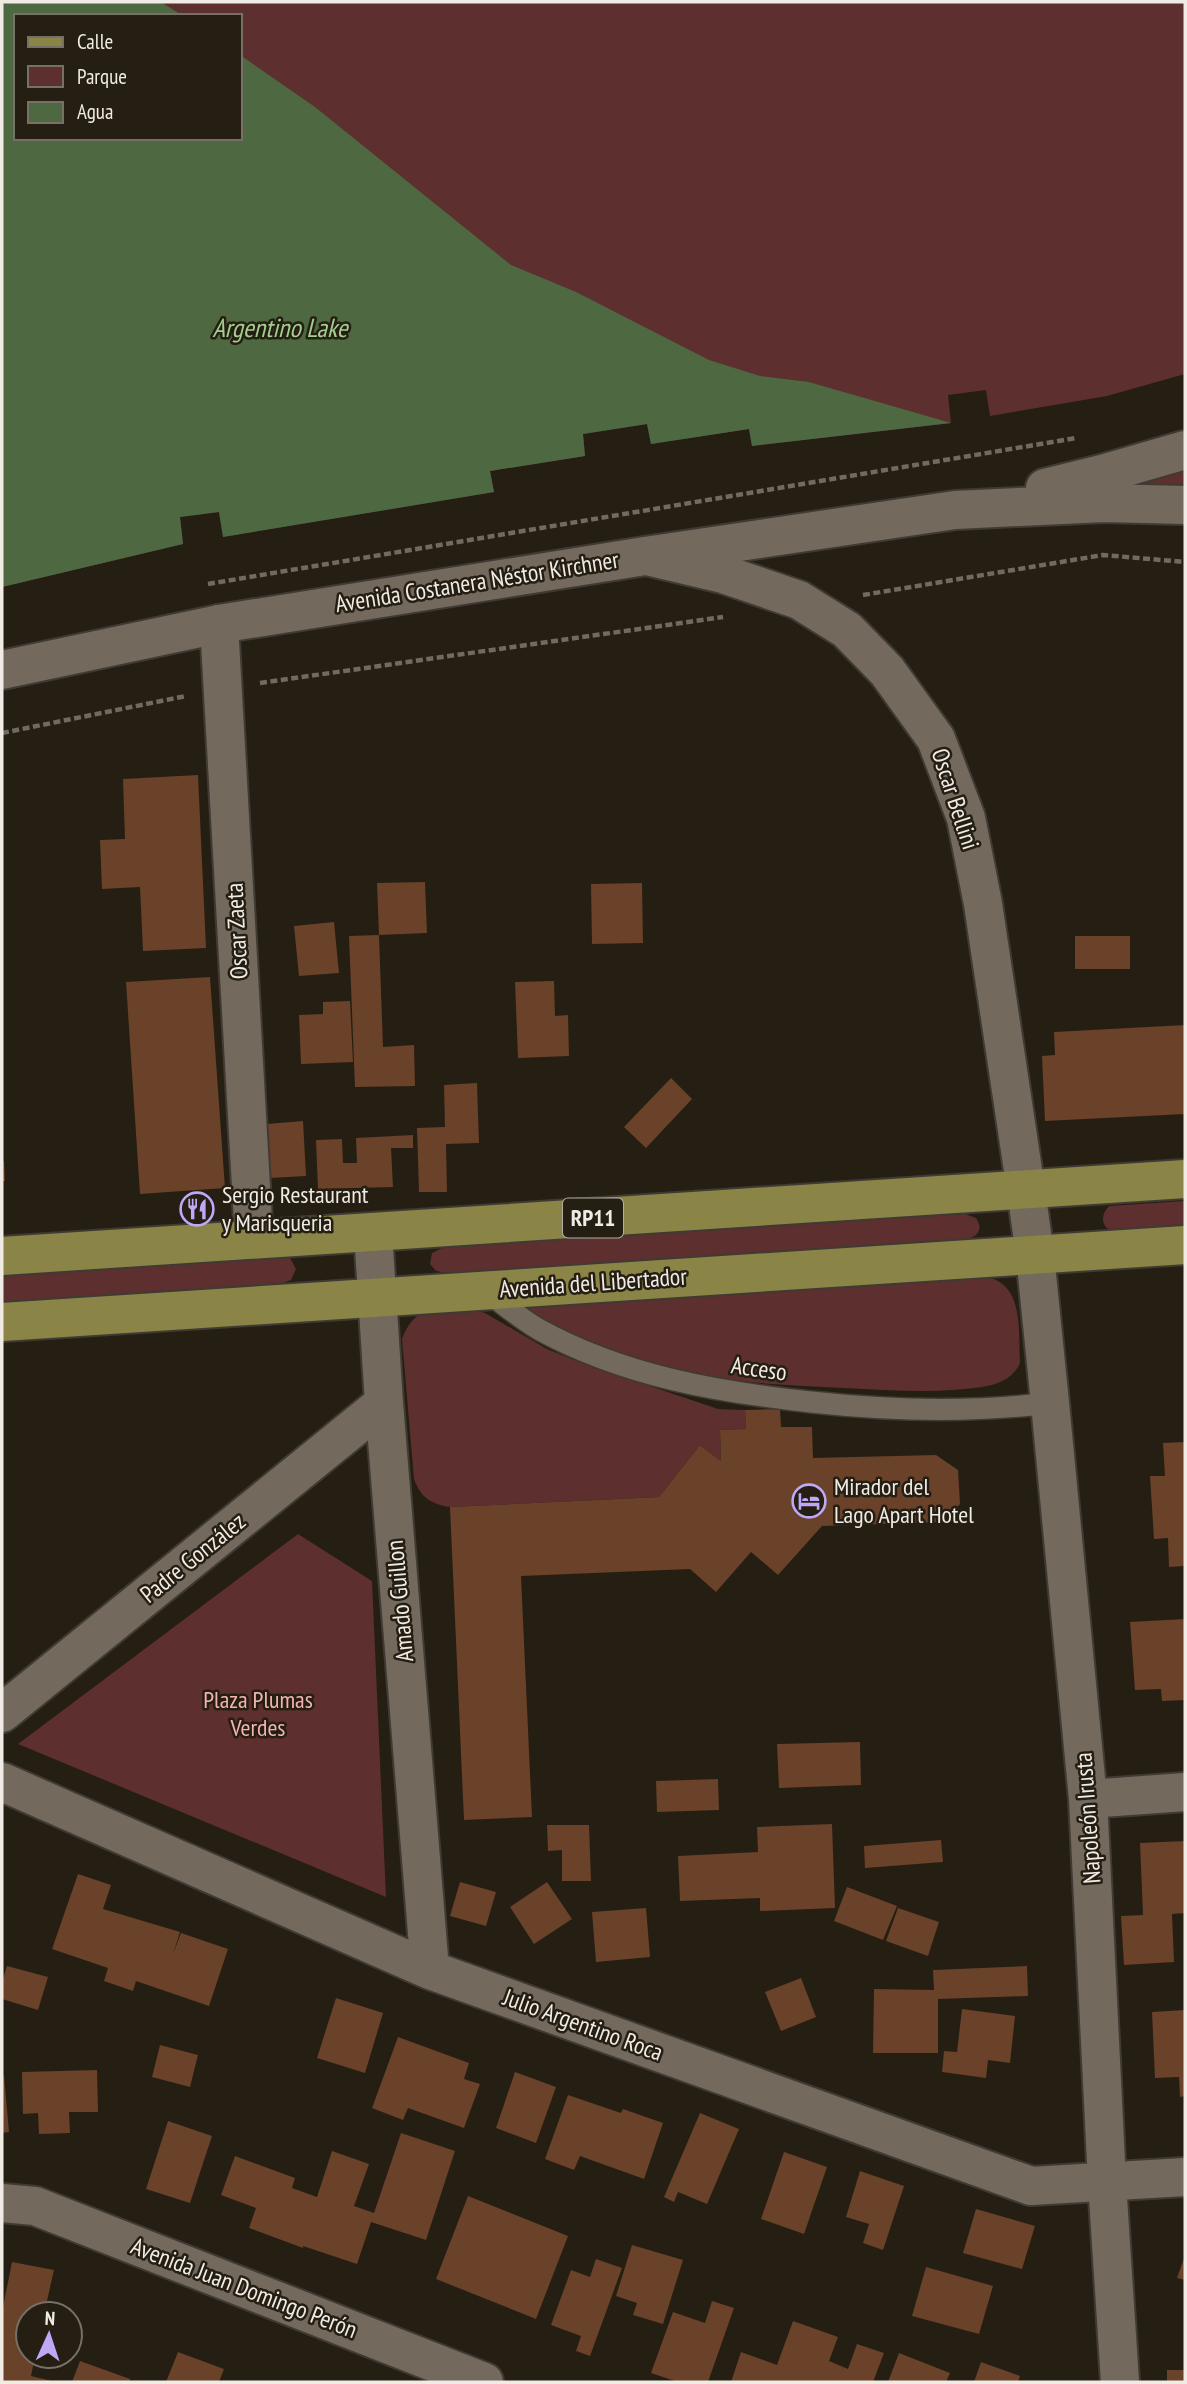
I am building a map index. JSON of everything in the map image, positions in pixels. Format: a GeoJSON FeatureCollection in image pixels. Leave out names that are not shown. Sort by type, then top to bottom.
{"type":"FeatureCollection","features":[{"type":"Feature","properties":{"kind":"main road","name":"RP11"},"geometry":{"type":"LineString","coordinates":[[2,1256],[1185,1179]]}},
{"type":"Feature","properties":{"kind":"main road","name":"Avenida del Libertador"},"geometry":{"type":"LineString","coordinates":[[2,1322],[1185,1245]]}},
{"type":"Feature","properties":{"kind":"street","name":"Avenida Costanera Néstor Kirchner"},"geometry":{"type":"LineString","coordinates":[[2,670],[219,624],[955,510],[1102,474],[1185,450]]}},
{"type":"Feature","properties":{"kind":"street","name":"Avenida Costanera Néstor Kirchner"},"geometry":{"type":"LineString","coordinates":[[955,510],[1104,503],[1185,505]]}},
{"type":"Feature","properties":{"kind":"street","name":"Oscar Bellini"},"geometry":{"type":"LineString","coordinates":[[645,556],[723,574],[808,604],[847,630],[887,671],[936,739],[967,818],[983,904],[1035,1255]]}},
{"type":"Feature","properties":{"kind":"street","name":"Oscar Zaeta"},"geometry":{"type":"LineString","coordinates":[[219,624],[254,1239]]}},
{"type":"Feature","properties":{"kind":"street","name":"Amado Guillon"},"geometry":{"type":"LineString","coordinates":[[373,1232],[384,1403],[430,1970]]}},
{"type":"Feature","properties":{"kind":"street","name":"Napoleón Irusta"},"geometry":{"type":"LineString","coordinates":[[1035,1255],[1088,1799],[1120,2382]]}},
{"type":"Feature","properties":{"kind":"street","name":"Padre González"},"geometry":{"type":"LineString","coordinates":[[2,1713],[384,1403]]}},
{"type":"Feature","properties":{"kind":"street","name":"Julio Argentino Roca"},"geometry":{"type":"LineString","coordinates":[[2,1782],[430,1970],[1031,2186],[1185,2178]]}},
{"type":"Feature","properties":{"kind":"street"},"geometry":{"type":"LineString","coordinates":[[1088,1799],[1185,1792]]}},
{"type":"Feature","properties":{"kind":"street","name":"Avenida Juan Domingo Perón"},"geometry":{"type":"LineString","coordinates":[[2,2203],[34,2206],[484,2382]]}},
{"type":"Feature","properties":{"kind":"lane","name":"Acceso"},"geometry":{"type":"LineString","coordinates":[[484,1290],[538,1329],[576,1348],[621,1365],[690,1384],[784,1399],[906,1410],[963,1411],[1050,1403]]}},
{"type":"Feature","properties":{"kind":"path"},"geometry":{"type":"LineString","coordinates":[[202,585],[1082,437]]}},
{"type":"Feature","properties":{"kind":"path"},"geometry":{"type":"LineString","coordinates":[[808,604],[1102,555],[1185,562]]}},
{"type":"Feature","properties":{"kind":"path"},"geometry":{"type":"LineString","coordinates":[[2,733],[224,688],[726,616]]}},
{"type":"Feature","properties":{"kind":"green space"},"geometry":{"type":"Polygon","coordinates":[[[2,2],[1185,2],[1185,374],[1107,396],[990,416],[986,390],[948,395],[951,423],[752,446],[749,429],[651,444],[647,424],[583,434],[585,456],[490,471],[494,492],[223,537],[219,512],[180,517],[183,544],[2,587],[2,2]]]}},
{"type":"Feature","properties":{"kind":"green space"},"geometry":{"type":"Polygon","coordinates":[[[1185,464],[1185,491],[1100,490],[1185,464]]]}},
{"type":"Feature","properties":{"kind":"green space"},"geometry":{"type":"Polygon","coordinates":[[[1185,1201],[1185,1226],[1112,1231],[1104,1223],[1103,1216],[1109,1206],[1185,1201]]]}},
{"type":"Feature","properties":{"kind":"green space"},"geometry":{"type":"Polygon","coordinates":[[[965,1214],[976,1218],[979,1225],[977,1234],[968,1239],[447,1273],[436,1271],[430,1264],[432,1253],[444,1247],[965,1214]]]}},
{"type":"Feature","properties":{"kind":"green space"},"geometry":{"type":"Polygon","coordinates":[[[282,1256],[290,1258],[296,1269],[291,1280],[283,1283],[2,1303],[2,1275],[282,1256]]]}},
{"type":"Feature","properties":{"kind":"green space"},"geometry":{"type":"Polygon","coordinates":[[[986,1277],[999,1281],[1013,1299],[1019,1324],[1020,1363],[1010,1377],[988,1386],[965,1389],[913,1391],[819,1387],[745,1382],[696,1375],[648,1364],[616,1353],[526,1312],[533,1305],[986,1277]]]}},
{"type":"Feature","properties":{"kind":"green space"},"geometry":{"type":"Polygon","coordinates":[[[465,1307],[485,1313],[547,1349],[582,1363],[718,1409],[745,1410],[746,1429],[720,1430],[721,1461],[700,1445],[659,1497],[450,1507],[432,1502],[423,1495],[414,1479],[402,1339],[419,1314],[435,1309],[465,1307]]]}},
{"type":"Feature","properties":{"kind":"green space","name":"Plaza Plumas Verdes"},"geometry":{"type":"Polygon","coordinates":[[[298,1534],[372,1581],[386,1897],[18,1744],[298,1534]]]}},
{"type":"Feature","properties":{"kind":"water","name":"Argentino Lake"},"geometry":{"type":"Polygon","coordinates":[[[2,2],[161,2],[180,14],[14,14],[14,140],[242,140],[242,56],[315,107],[511,265],[576,292],[709,360],[760,376],[809,382],[951,423],[752,446],[749,429],[651,444],[647,424],[583,434],[585,456],[490,471],[494,492],[223,537],[219,512],[180,517],[183,544],[2,587],[2,2]]]}},
{"type":"Feature","properties":{"kind":"building"},"geometry":{"type":"Polygon","coordinates":[[[198,775],[206,948],[143,951],[140,887],[102,889],[100,840],[125,839],[123,779],[198,775]]]}},
{"type":"Feature","properties":{"kind":"building"},"geometry":{"type":"Polygon","coordinates":[[[425,882],[427,933],[379,935],[377,883],[425,882]]]}},
{"type":"Feature","properties":{"kind":"building"},"geometry":{"type":"Polygon","coordinates":[[[642,883],[643,943],[592,944],[591,884],[642,883]]]}},
{"type":"Feature","properties":{"kind":"building"},"geometry":{"type":"Polygon","coordinates":[[[334,922],[339,973],[299,976],[294,926],[334,922]]]}},
{"type":"Feature","properties":{"kind":"building"},"geometry":{"type":"Polygon","coordinates":[[[379,935],[383,1047],[414,1045],[415,1086],[355,1087],[349,936],[379,935]]]}},
{"type":"Feature","properties":{"kind":"building"},"geometry":{"type":"Polygon","coordinates":[[[1075,936],[1130,936],[1130,969],[1075,969],[1075,936]]]}},
{"type":"Feature","properties":{"kind":"building"},"geometry":{"type":"Polygon","coordinates":[[[210,977],[225,1188],[140,1194],[126,982],[210,977]]]}},
{"type":"Feature","properties":{"kind":"building"},"geometry":{"type":"Polygon","coordinates":[[[554,981],[555,1016],[568,1015],[569,1056],[518,1058],[515,982],[554,981]]]}},
{"type":"Feature","properties":{"kind":"building"},"geometry":{"type":"Polygon","coordinates":[[[350,1001],[353,1062],[301,1064],[299,1015],[323,1014],[323,1002],[350,1001]]]}},
{"type":"Feature","properties":{"kind":"building"},"geometry":{"type":"Polygon","coordinates":[[[1185,1025],[1185,1114],[1045,1121],[1042,1056],[1055,1055],[1054,1032],[1185,1025]]]}},
{"type":"Feature","properties":{"kind":"building"},"geometry":{"type":"Polygon","coordinates":[[[671,1078],[692,1099],[646,1148],[624,1127],[671,1078]]]}},
{"type":"Feature","properties":{"kind":"building"},"geometry":{"type":"Polygon","coordinates":[[[477,1083],[479,1143],[446,1144],[447,1192],[419,1192],[417,1128],[445,1127],[444,1085],[477,1083]]]}},
{"type":"Feature","properties":{"kind":"building"},"geometry":{"type":"Polygon","coordinates":[[[303,1121],[306,1176],[270,1178],[267,1124],[303,1121]]]}},
{"type":"Feature","properties":{"kind":"building"},"geometry":{"type":"Polygon","coordinates":[[[413,1135],[413,1148],[391,1148],[393,1187],[318,1189],[316,1140],[342,1139],[343,1163],[357,1163],[356,1138],[413,1135]]]}},
{"type":"Feature","properties":{"kind":"building"},"geometry":{"type":"Polygon","coordinates":[[[4,1161],[5,1181],[2,1181],[4,1161]]]}},
{"type":"Feature","properties":{"kind":"building"},"geometry":{"type":"Polygon","coordinates":[[[780,1409],[781,1427],[812,1427],[813,1458],[936,1455],[958,1470],[960,1504],[942,1522],[822,1526],[778,1575],[751,1552],[716,1592],[690,1569],[521,1576],[532,1817],[464,1820],[450,1507],[659,1497],[700,1445],[721,1461],[720,1430],[746,1429],[745,1410],[780,1409]]]}},
{"type":"Feature","properties":{"kind":"building"},"geometry":{"type":"Polygon","coordinates":[[[1185,1442],[1185,1566],[1169,1567],[1168,1538],[1154,1539],[1150,1476],[1165,1476],[1163,1443],[1185,1442]]]}},
{"type":"Feature","properties":{"kind":"building"},"geometry":{"type":"Polygon","coordinates":[[[1185,1619],[1185,1700],[1162,1701],[1161,1689],[1135,1690],[1130,1622],[1185,1619]]]}},
{"type":"Feature","properties":{"kind":"building"},"geometry":{"type":"Polygon","coordinates":[[[860,1742],[861,1785],[779,1788],[777,1744],[860,1742]]]}},
{"type":"Feature","properties":{"kind":"building"},"geometry":{"type":"Polygon","coordinates":[[[718,1779],[719,1810],[657,1812],[656,1781],[718,1779]]]}},
{"type":"Feature","properties":{"kind":"building"},"geometry":{"type":"Polygon","coordinates":[[[832,1824],[835,1908],[760,1911],[760,1898],[680,1901],[678,1856],[758,1852],[757,1827],[832,1824]]]}},
{"type":"Feature","properties":{"kind":"building"},"geometry":{"type":"Polygon","coordinates":[[[547,1825],[589,1825],[591,1881],[562,1881],[562,1850],[548,1851],[547,1825]]]}},
{"type":"Feature","properties":{"kind":"building"},"geometry":{"type":"Polygon","coordinates":[[[941,1840],[943,1862],[865,1868],[864,1846],[941,1840]]]}},
{"type":"Feature","properties":{"kind":"building"},"geometry":{"type":"Polygon","coordinates":[[[1185,1841],[1185,1913],[1172,1914],[1174,1962],[1124,1965],[1121,1916],[1143,1915],[1140,1843],[1185,1841]]]}},
{"type":"Feature","properties":{"kind":"building"},"geometry":{"type":"Polygon","coordinates":[[[78,1874],[111,1885],[103,1909],[180,1932],[173,1954],[181,1933],[228,1949],[209,2006],[136,1981],[133,1991],[104,1981],[108,1968],[52,1949],[78,1874]]]}},
{"type":"Feature","properties":{"kind":"building"},"geometry":{"type":"Polygon","coordinates":[[[460,1882],[496,1892],[486,1926],[450,1916],[460,1882]]]}},
{"type":"Feature","properties":{"kind":"building"},"geometry":{"type":"Polygon","coordinates":[[[547,1882],[572,1919],[534,1944],[510,1907],[547,1882]]]}},
{"type":"Feature","properties":{"kind":"building"},"geometry":{"type":"Polygon","coordinates":[[[847,1887],[897,1906],[883,1940],[834,1921],[847,1887]]]}},
{"type":"Feature","properties":{"kind":"building"},"geometry":{"type":"Polygon","coordinates":[[[646,1908],[650,1957],[596,1962],[592,1912],[646,1908]]]}},
{"type":"Feature","properties":{"kind":"building"},"geometry":{"type":"Polygon","coordinates":[[[898,1908],[939,1922],[928,1956],[886,1941],[898,1908]]]}},
{"type":"Feature","properties":{"kind":"building"},"geometry":{"type":"Polygon","coordinates":[[[7,1966],[48,1977],[38,2010],[2,1999],[2,1982],[7,1966]]]}},
{"type":"Feature","properties":{"kind":"building"},"geometry":{"type":"Polygon","coordinates":[[[1027,1966],[1028,1996],[938,1999],[938,2053],[873,2053],[874,1989],[934,1990],[933,1970],[1027,1966]]]}},
{"type":"Feature","properties":{"kind":"building"},"geometry":{"type":"Polygon","coordinates":[[[801,1978],[816,2017],[781,2031],[765,1992],[801,1978]]]}},
{"type":"Feature","properties":{"kind":"building"},"geometry":{"type":"Polygon","coordinates":[[[336,1998],[383,2013],[365,2073],[317,2058],[336,1998]]]}},
{"type":"Feature","properties":{"kind":"building"},"geometry":{"type":"Polygon","coordinates":[[[962,2009],[1015,2016],[1010,2063],[988,2060],[986,2078],[942,2072],[944,2051],[957,2052],[962,2009]]]}},
{"type":"Feature","properties":{"kind":"building"},"geometry":{"type":"Polygon","coordinates":[[[1185,2010],[1185,2096],[1180,2097],[1179,2077],[1155,2078],[1152,2012],[1185,2010]]]}},
{"type":"Feature","properties":{"kind":"building"},"geometry":{"type":"Polygon","coordinates":[[[398,2037],[469,2063],[464,2079],[480,2084],[464,2128],[408,2108],[403,2120],[372,2108],[398,2037]]]}},
{"type":"Feature","properties":{"kind":"building"},"geometry":{"type":"Polygon","coordinates":[[[160,2045],[198,2055],[190,2087],[152,2077],[160,2045]]]}},
{"type":"Feature","properties":{"kind":"building"},"geometry":{"type":"Polygon","coordinates":[[[97,2070],[98,2112],[69,2112],[70,2133],[39,2134],[38,2113],[23,2114],[22,2072],[97,2070]]]}},
{"type":"Feature","properties":{"kind":"building"},"geometry":{"type":"Polygon","coordinates":[[[515,2072],[556,2087],[536,2143],[496,2128],[515,2072]]]}},
{"type":"Feature","properties":{"kind":"building"},"geometry":{"type":"Polygon","coordinates":[[[2,2076],[9,2132],[2,2133],[2,2076]]]}},
{"type":"Feature","properties":{"kind":"building"},"geometry":{"type":"Polygon","coordinates":[[[568,2095],[621,2113],[623,2109],[663,2123],[644,2179],[580,2156],[574,2170],[545,2159],[568,2095]]]}},
{"type":"Feature","properties":{"kind":"building"},"geometry":{"type":"Polygon","coordinates":[[[700,2113],[739,2129],[707,2204],[678,2192],[674,2202],[664,2197],[700,2113]]]}},
{"type":"Feature","properties":{"kind":"building"},"geometry":{"type":"Polygon","coordinates":[[[168,2121],[212,2136],[190,2203],[146,2189],[168,2121]]]}},
{"type":"Feature","properties":{"kind":"building"},"geometry":{"type":"Polygon","coordinates":[[[401,2133],[455,2151],[426,2240],[371,2222],[357,2264],[249,2228],[256,2208],[221,2195],[235,2156],[295,2178],[292,2188],[317,2197],[332,2151],[369,2164],[354,2206],[374,2213],[401,2133]]]}},
{"type":"Feature","properties":{"kind":"building"},"geometry":{"type":"Polygon","coordinates":[[[784,2152],[827,2167],[804,2234],[761,2219],[784,2152]]]}},
{"type":"Feature","properties":{"kind":"building"},"geometry":{"type":"Polygon","coordinates":[[[860,2171],[904,2186],[883,2250],[863,2243],[869,2224],[846,2217],[860,2171]]]}},
{"type":"Feature","properties":{"kind":"building"},"geometry":{"type":"Polygon","coordinates":[[[468,2196],[568,2236],[536,2319],[436,2279],[468,2196]]]}},
{"type":"Feature","properties":{"kind":"building"},"geometry":{"type":"Polygon","coordinates":[[[976,2209],[1035,2226],[1022,2269],[963,2253],[976,2209]]]}},
{"type":"Feature","properties":{"kind":"building"},"geometry":{"type":"Polygon","coordinates":[[[632,2245],[683,2260],[663,2324],[633,2315],[637,2303],[616,2296],[632,2245]]]}},
{"type":"Feature","properties":{"kind":"building"},"geometry":{"type":"Polygon","coordinates":[[[1185,2255],[1185,2280],[1177,2278],[1185,2255]]]}},
{"type":"Feature","properties":{"kind":"building"},"geometry":{"type":"Polygon","coordinates":[[[596,2259],[622,2268],[590,2356],[576,2351],[581,2336],[551,2325],[571,2270],[590,2277],[596,2259]]]}},
{"type":"Feature","properties":{"kind":"building"},"geometry":{"type":"Polygon","coordinates":[[[12,2262],[54,2270],[47,2300],[14,2300],[14,2370],[32,2370],[31,2376],[56,2382],[2,2382],[2,2312],[12,2262]]]}},
{"type":"Feature","properties":{"kind":"building"},"geometry":{"type":"Polygon","coordinates":[[[926,2267],[993,2286],[979,2334],[912,2316],[926,2267]]]}},
{"type":"Feature","properties":{"kind":"building"},"geometry":{"type":"Polygon","coordinates":[[[712,2301],[734,2308],[708,2382],[678,2382],[651,2373],[673,2312],[705,2323],[712,2301]]]}},
{"type":"Feature","properties":{"kind":"building"},"geometry":{"type":"Polygon","coordinates":[[[793,2321],[838,2337],[829,2361],[848,2369],[857,2344],[884,2353],[873,2382],[731,2382],[741,2352],[777,2365],[793,2321]]]}},
{"type":"Feature","properties":{"kind":"building"},"geometry":{"type":"Polygon","coordinates":[[[178,2352],[224,2369],[219,2382],[166,2382],[178,2352]]]}},
{"type":"Feature","properties":{"kind":"building"},"geometry":{"type":"Polygon","coordinates":[[[899,2353],[950,2373],[946,2382],[888,2382],[899,2353]]]}},
{"type":"Feature","properties":{"kind":"building"},"geometry":{"type":"Polygon","coordinates":[[[84,2362],[130,2379],[129,2382],[72,2382],[77,2370],[84,2370],[84,2362]]]}},
{"type":"Feature","properties":{"kind":"building"},"geometry":{"type":"Polygon","coordinates":[[[981,2362],[1020,2376],[1018,2382],[974,2382],[981,2362]]]}},
{"type":"Feature","properties":{"kind":"building"},"geometry":{"type":"Polygon","coordinates":[[[1167,2370],[1185,2370],[1185,2382],[1167,2382],[1167,2370]]]}},
{"type":"Feature","properties":{"kind":"place","name":"Sergio Restaurant y Marisqueria"},"geometry":{"type":"Point","coordinates":[197,1209]}},
{"type":"Feature","properties":{"kind":"place","name":"Mirador del Lago Apart Hotel"},"geometry":{"type":"Point","coordinates":[809,1501]}}]}
